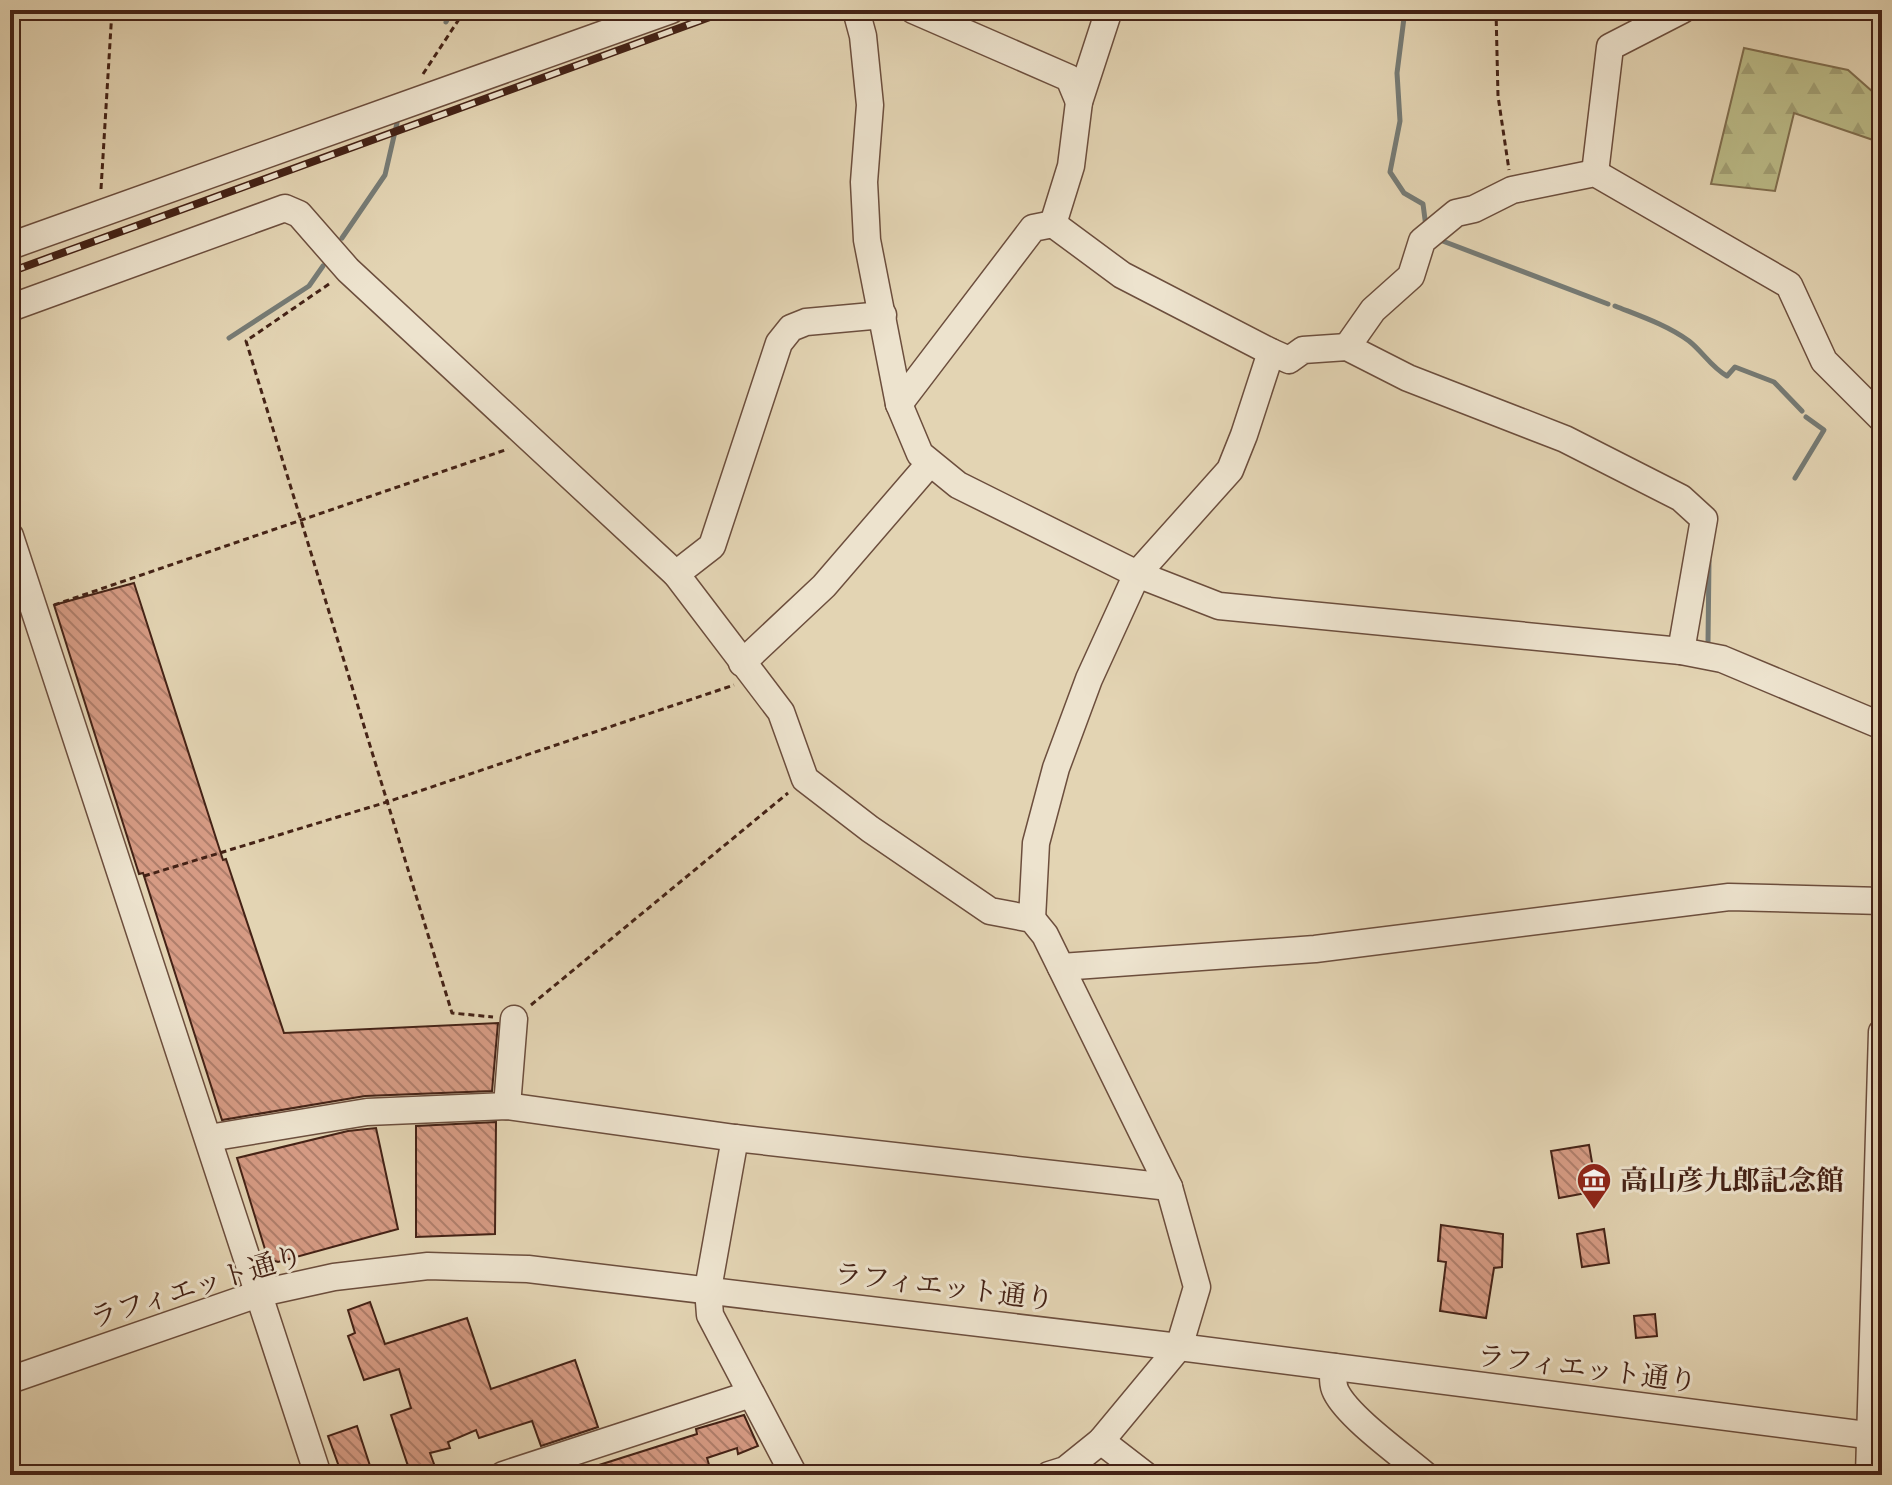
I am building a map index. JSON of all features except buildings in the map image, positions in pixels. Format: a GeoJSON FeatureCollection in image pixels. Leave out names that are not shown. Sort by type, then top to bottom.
{"type":"FeatureCollection","features":[{"type":"Feature","properties":{"kind":"street"},"geometry":{"type":"LineString","coordinates":[[10,246],[671,10]]}},
{"type":"Feature","properties":{"kind":"street"},"geometry":{"type":"LineString","coordinates":[[856,10],[863,36],[870,105],[864,182],[867,240],[899,404],[920,454],[958,485],[1137,574],[1219,606],[1681,651],[1722,659],[1882,726]]}},
{"type":"Feature","properties":{"kind":"street"},"geometry":{"type":"LineString","coordinates":[[913,10],[1069,78],[1079,102]]}},
{"type":"Feature","properties":{"kind":"street"},"geometry":{"type":"LineString","coordinates":[[1053,224],[1071,166],[1079,102],[1109,10]]}},
{"type":"Feature","properties":{"kind":"street"},"geometry":{"type":"LineString","coordinates":[[1595,173],[1610,47],[1682,10]]}},
{"type":"Feature","properties":{"kind":"street"},"geometry":{"type":"LineString","coordinates":[[1347,347],[1373,310],[1411,276],[1422,241],[1456,213],[1474,209],[1512,190],[1595,173],[1789,285],[1824,361],[1882,419]]}},
{"type":"Feature","properties":{"kind":"street"},"geometry":{"type":"LineString","coordinates":[[10,308],[285,208],[299,214],[348,270],[676,574],[781,712],[805,779],[870,829],[990,911],[1032,919],[1045,935],[1169,1187],[1197,1287],[1179,1347],[1101,1441],[1065,1470],[1049,1475]]}},
{"type":"Feature","properties":{"kind":"street"},"geometry":{"type":"LineString","coordinates":[[899,404],[1033,228],[1053,224],[1122,275],[1289,360],[1303,350],[1347,347],[1408,378],[1565,439],[1681,498],[1704,519],[1681,651]]}},
{"type":"Feature","properties":{"kind":"street"},"geometry":{"type":"LineString","coordinates":[[676,574],[712,546],[779,343],[785,335],[791,328],[806,322],[883,315]]}},
{"type":"Feature","properties":{"kind":"street"},"geometry":{"type":"LineString","coordinates":[[1032,919],[1036,843],[1056,768],[1089,679],[1137,574],[1230,470],[1271,352]]}},
{"type":"Feature","properties":{"kind":"street"},"geometry":{"type":"LineString","coordinates":[[748,671],[930,463]]}},
{"type":"Feature","properties":{"kind":"street"},"geometry":{"type":"LineString","coordinates":[[10,536],[261,1293],[318,1475]]}},
{"type":"Feature","properties":{"kind":"street"},"geometry":{"type":"LineString","coordinates":[[1061,967],[1315,949],[1729,897],[1882,901]]}},
{"type":"Feature","properties":{"kind":"street"},"geometry":{"type":"LineString","coordinates":[[507,1106],[514,1019]]}},
{"type":"Feature","properties":{"kind":"street"},"geometry":{"type":"LineString","coordinates":[[1869,1475],[1876,1437],[1882,1032]]}},
{"type":"Feature","properties":{"kind":"street"},"geometry":{"type":"LineString","coordinates":[[209,1138],[367,1112],[507,1106],[735,1138],[1169,1187]]}},
{"type":"Feature","properties":{"kind":"street"},"geometry":{"type":"LineString","coordinates":[[735,1138],[708,1289],[710,1315],[794,1475]]}},
{"type":"Feature","properties":{"kind":"street","name":"ラフィエット通り"},"geometry":{"type":"LineString","coordinates":[[10,1380],[261,1293],[334,1277],[428,1266],[528,1269],[1179,1347],[1876,1437]]}},
{"type":"Feature","properties":{"kind":"street"},"geometry":{"type":"LineString","coordinates":[[1334,1367],[1333,1380],[1337,1394],[1376,1434],[1425,1475]]}},
{"type":"Feature","properties":{"kind":"street"},"geometry":{"type":"LineString","coordinates":[[503,1475],[751,1394]]}},
{"type":"Feature","properties":{"kind":"street"},"geometry":{"type":"LineString","coordinates":[[1101,1441],[1145,1475]]}},
{"type":"Feature","properties":{"kind":"path"},"geometry":{"type":"LineString","coordinates":[[100,212],[112,10]]}},
{"type":"Feature","properties":{"kind":"path"},"geometry":{"type":"LineString","coordinates":[[402,106],[465,10]]}},
{"type":"Feature","properties":{"kind":"path"},"geometry":{"type":"LineString","coordinates":[[1496,10],[1498,96],[1512,190]]}},
{"type":"Feature","properties":{"kind":"path"},"geometry":{"type":"LineString","coordinates":[[348,270],[246,341],[452,1013],[514,1019],[805,779]]}},
{"type":"Feature","properties":{"kind":"path"},"geometry":{"type":"LineString","coordinates":[[35,612],[531,441]]}},
{"type":"Feature","properties":{"kind":"path"},"geometry":{"type":"LineString","coordinates":[[125,883],[387,802],[748,671]]}},
{"type":"Feature","properties":{"kind":"green space"},"geometry":{"type":"Polygon","coordinates":[[[1744,48],[1848,70],[1882,100],[1882,143],[1794,113],[1775,191],[1711,184],[1744,48]]]}},
{"type":"Feature","properties":{"kind":"waterway"},"geometry":{"type":"LineString","coordinates":[[446,22],[452,10]]}},
{"type":"Feature","properties":{"kind":"waterway"},"geometry":{"type":"LineString","coordinates":[[1405,10],[1397,73],[1400,121],[1390,172],[1404,193],[1423,204],[1426,227]]}},
{"type":"Feature","properties":{"kind":"waterway"},"geometry":{"type":"LineString","coordinates":[[342,238],[385,175],[397,123]]}},
{"type":"Feature","properties":{"kind":"waterway"},"geometry":{"type":"LineString","coordinates":[[1440,240],[1608,304]]}},
{"type":"Feature","properties":{"kind":"waterway"},"geometry":{"type":"LineString","coordinates":[[229,338],[309,286],[323,266]]}},
{"type":"Feature","properties":{"kind":"waterway"},"geometry":{"type":"LineString","coordinates":[[1615,306],[1681,335],[1727,376],[1735,367],[1774,382],[1802,411]]}},
{"type":"Feature","properties":{"kind":"waterway"},"geometry":{"type":"LineString","coordinates":[[1795,478],[1824,430],[1806,417]]}},
{"type":"Feature","properties":{"kind":"waterway"},"geometry":{"type":"LineString","coordinates":[[1708,642],[1709,561]]}},
{"type":"Feature","properties":{"kind":"railway"},"geometry":{"type":"LineString","coordinates":[[10,272],[729,10]]}},
{"type":"Feature","properties":{"kind":"place","name":"高山彦九郎記念館"},"geometry":{"type":"Point","coordinates":[1594,1211]}}]}
